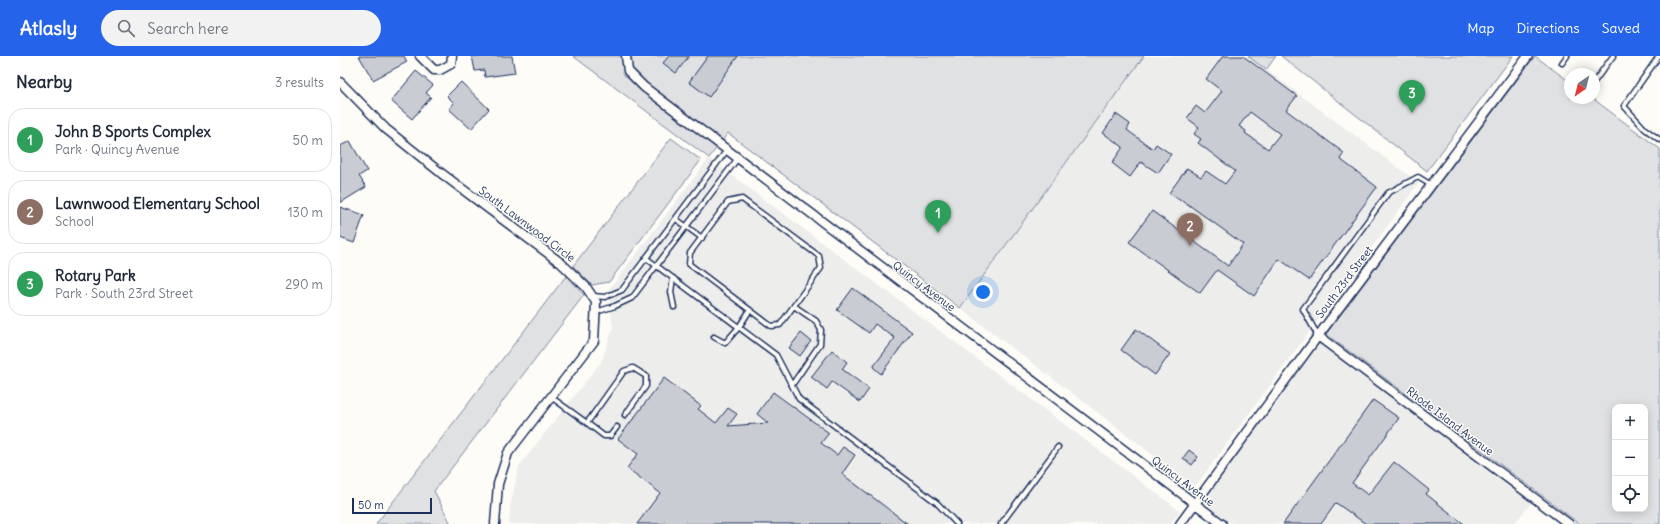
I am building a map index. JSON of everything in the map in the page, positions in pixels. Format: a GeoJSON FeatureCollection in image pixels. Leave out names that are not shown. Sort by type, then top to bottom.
{"type":"FeatureCollection","features":[{"type":"Feature","properties":{"kind":"street"},"geometry":{"type":"LineString","coordinates":[[420,56],[434,70],[440,70],[451,64],[452,56]]}},
{"type":"Feature","properties":{"kind":"street","name":"Quincy Avenue"},"geometry":{"type":"LineString","coordinates":[[626,56],[628,71],[644,87],[1222,524]]}},
{"type":"Feature","properties":{"kind":"street","name":"South 23rd Street"},"geometry":{"type":"LineString","coordinates":[[1180,524],[1318,336],[1528,56]]}},
{"type":"Feature","properties":{"kind":"street","name":"South Lawnwood Circle"},"geometry":{"type":"LineString","coordinates":[[340,82],[386,129],[441,173],[561,263],[586,287],[596,302],[594,341],[508,453],[498,484],[495,524]]}},
{"type":"Feature","properties":{"kind":"street","name":"Rhode Island Avenue"},"geometry":{"type":"LineString","coordinates":[[1318,336],[1569,524]]}},
{"type":"Feature","properties":{"kind":"lane"},"geometry":{"type":"LineString","coordinates":[[1562,63],[1567,56]]}},
{"type":"Feature","properties":{"kind":"lane"},"geometry":{"type":"LineString","coordinates":[[1600,74],[1613,56]]}},
{"type":"Feature","properties":{"kind":"lane"},"geometry":{"type":"LineString","coordinates":[[1659,56],[1624,106],[1645,129],[1660,140]]}},
{"type":"Feature","properties":{"kind":"lane"},"geometry":{"type":"LineString","coordinates":[[592,296],[605,297],[622,290],[727,150]]}},
{"type":"Feature","properties":{"kind":"lane"},"geometry":{"type":"LineString","coordinates":[[596,312],[615,306],[632,298],[738,158]]}},
{"type":"Feature","properties":{"kind":"lane"},"geometry":{"type":"LineString","coordinates":[[1318,336],[1303,309],[1388,193],[1418,177],[1431,185]]}},
{"type":"Feature","properties":{"kind":"lane"},"geometry":{"type":"LineString","coordinates":[[742,199],[819,256],[821,268],[794,306],[780,325],[771,326],[689,264],[690,253],[728,202],[742,199]]}},
{"type":"Feature","properties":{"kind":"lane"},"geometry":{"type":"LineString","coordinates":[[676,219],[702,238]]}},
{"type":"Feature","properties":{"kind":"lane"},"geometry":{"type":"LineString","coordinates":[[646,258],[776,355],[799,399],[937,503],[957,524]]}},
{"type":"Feature","properties":{"kind":"lane"},"geometry":{"type":"LineString","coordinates":[[673,278],[671,292],[674,307]]}},
{"type":"Feature","properties":{"kind":"lane"},"geometry":{"type":"LineString","coordinates":[[792,385],[820,344],[821,330],[816,321],[794,306]]}},
{"type":"Feature","properties":{"kind":"lane"},"geometry":{"type":"LineString","coordinates":[[714,337],[725,343],[739,328],[750,310]]}},
{"type":"Feature","properties":{"kind":"lane"},"geometry":{"type":"LineString","coordinates":[[588,423],[624,371],[634,368],[646,376],[646,386],[625,415]]}},
{"type":"Feature","properties":{"kind":"lane"},"geometry":{"type":"LineString","coordinates":[[551,397],[604,436],[610,436],[617,427]]}},
{"type":"Feature","properties":{"kind":"lane"},"geometry":{"type":"LineString","coordinates":[[1001,524],[1058,447]]}},
{"type":"Feature","properties":{"kind":"shaded area"},"geometry":{"type":"Polygon","coordinates":[[[573,56],[1144,56],[960,308],[728,133],[709,158],[573,56]]]}},
{"type":"Feature","properties":{"kind":"shaded area"},"geometry":{"type":"Polygon","coordinates":[[[1144,56],[1248,56],[1419,183],[1195,487],[960,308],[1144,56]]]}},
{"type":"Feature","properties":{"kind":"shaded area"},"geometry":{"type":"Polygon","coordinates":[[[1248,56],[1276,56],[1266,70],[1248,56]]]}},
{"type":"Feature","properties":{"kind":"shaded area"},"geometry":{"type":"Polygon","coordinates":[[[1281,56],[1513,56],[1427,171],[1281,56]]]}},
{"type":"Feature","properties":{"kind":"shaded area"},"geometry":{"type":"Polygon","coordinates":[[[1535,56],[1564,78],[1564,104],[1600,104],[1660,149],[1660,524],[1580,524],[1326,334],[1535,56]]]}},
{"type":"Feature","properties":{"kind":"shaded area"},"geometry":{"type":"Polygon","coordinates":[[[671,138],[701,160],[609,282],[592,285],[573,266],[671,138]]]}},
{"type":"Feature","properties":{"kind":"shaded area"},"geometry":{"type":"Polygon","coordinates":[[[709,158],[1180,511],[1170,524],[509,524],[510,507],[519,466],[601,362],[613,328],[608,291],[709,158]]]}},
{"type":"Feature","properties":{"kind":"shaded area"},"geometry":{"type":"Polygon","coordinates":[[[566,276],[584,295],[434,491],[451,524],[376,524],[566,276]]]}},
{"type":"Feature","properties":{"kind":"shaded area"},"geometry":{"type":"Polygon","coordinates":[[[1319,344],[1531,503],[1514,524],[1232,524],[1203,502],[1319,344]]]}},
{"type":"Feature","properties":{"kind":"building"},"geometry":{"type":"Polygon","coordinates":[[[359,56],[404,56],[407,62],[373,80],[359,56]]]}},
{"type":"Feature","properties":{"kind":"building"},"geometry":{"type":"Polygon","coordinates":[[[472,56],[512,56],[515,73],[485,77],[484,70],[475,71],[472,56]]]}},
{"type":"Feature","properties":{"kind":"building"},"geometry":{"type":"Polygon","coordinates":[[[669,56],[689,56],[676,73],[663,63],[669,56]]]}},
{"type":"Feature","properties":{"kind":"building"},"geometry":{"type":"Polygon","coordinates":[[[708,56],[738,56],[709,97],[689,82],[708,56]]]}},
{"type":"Feature","properties":{"kind":"building"},"geometry":{"type":"Polygon","coordinates":[[[1223,56],[1243,56],[1297,96],[1286,110],[1344,153],[1340,159],[1377,187],[1309,280],[1279,259],[1254,296],[1217,270],[1200,293],[1129,242],[1152,211],[1228,266],[1243,244],[1182,200],[1181,201],[1169,193],[1187,168],[1201,177],[1206,171],[1225,184],[1235,171],[1198,143],[1201,139],[1194,134],[1199,127],[1187,118],[1196,106],[1205,113],[1222,91],[1206,79],[1223,56]],[[1250,112],[1239,126],[1246,131],[1245,133],[1268,149],[1280,134],[1250,112]]]}},
{"type":"Feature","properties":{"kind":"building"},"geometry":{"type":"Polygon","coordinates":[[[416,71],[433,85],[426,93],[431,97],[412,119],[391,101],[416,71]]]}},
{"type":"Feature","properties":{"kind":"building"},"geometry":{"type":"Polygon","coordinates":[[[461,82],[489,109],[471,129],[449,109],[454,103],[447,96],[461,82]]]}},
{"type":"Feature","properties":{"kind":"building"},"geometry":{"type":"Polygon","coordinates":[[[1116,114],[1130,124],[1127,130],[1153,149],[1156,144],[1171,154],[1158,173],[1141,162],[1130,177],[1112,163],[1123,147],[1103,133],[1116,114]]]}},
{"type":"Feature","properties":{"kind":"building"},"geometry":{"type":"Polygon","coordinates":[[[350,141],[367,171],[359,176],[366,187],[340,203],[340,146],[350,141]]]}},
{"type":"Feature","properties":{"kind":"building"},"geometry":{"type":"Polygon","coordinates":[[[340,207],[364,215],[354,243],[340,238],[340,207]]]}},
{"type":"Feature","properties":{"kind":"building"},"geometry":{"type":"Polygon","coordinates":[[[853,288],[912,332],[881,374],[873,367],[895,338],[875,324],[869,333],[837,310],[853,288]]]}},
{"type":"Feature","properties":{"kind":"building"},"geometry":{"type":"Polygon","coordinates":[[[1136,329],[1170,354],[1155,375],[1121,350],[1136,329]]]}},
{"type":"Feature","properties":{"kind":"building"},"geometry":{"type":"Polygon","coordinates":[[[801,333],[811,341],[800,356],[789,348],[801,333]]]}},
{"type":"Feature","properties":{"kind":"building"},"geometry":{"type":"Polygon","coordinates":[[[832,350],[847,362],[842,369],[869,389],[860,402],[832,382],[827,389],[811,377],[832,350]]]}},
{"type":"Feature","properties":{"kind":"building"},"geometry":{"type":"Polygon","coordinates":[[[664,378],[701,406],[698,409],[716,423],[728,408],[737,414],[728,426],[768,423],[757,414],[773,392],[829,433],[821,443],[837,455],[843,447],[855,455],[842,474],[908,524],[637,524],[660,493],[627,468],[638,454],[618,439],[664,378]]]}},
{"type":"Feature","properties":{"kind":"building"},"geometry":{"type":"Polygon","coordinates":[[[1373,400],[1399,418],[1352,483],[1368,495],[1394,462],[1429,490],[1426,494],[1464,524],[1366,524],[1336,503],[1321,524],[1283,524],[1373,400]]]}},
{"type":"Feature","properties":{"kind":"building"},"geometry":{"type":"Polygon","coordinates":[[[1189,450],[1198,457],[1192,465],[1183,458],[1189,450]]]}},
{"type":"Feature","properties":{"kind":"place","name":"Rotary Park"},"geometry":{"type":"Point","coordinates":[1412,113]}},
{"type":"Feature","properties":{"kind":"place","name":"John B Sports Complex"},"geometry":{"type":"Point","coordinates":[938,233]}},
{"type":"Feature","properties":{"kind":"place","name":"Lawnwood Elementary School"},"geometry":{"type":"Point","coordinates":[1190,246]}}]}
